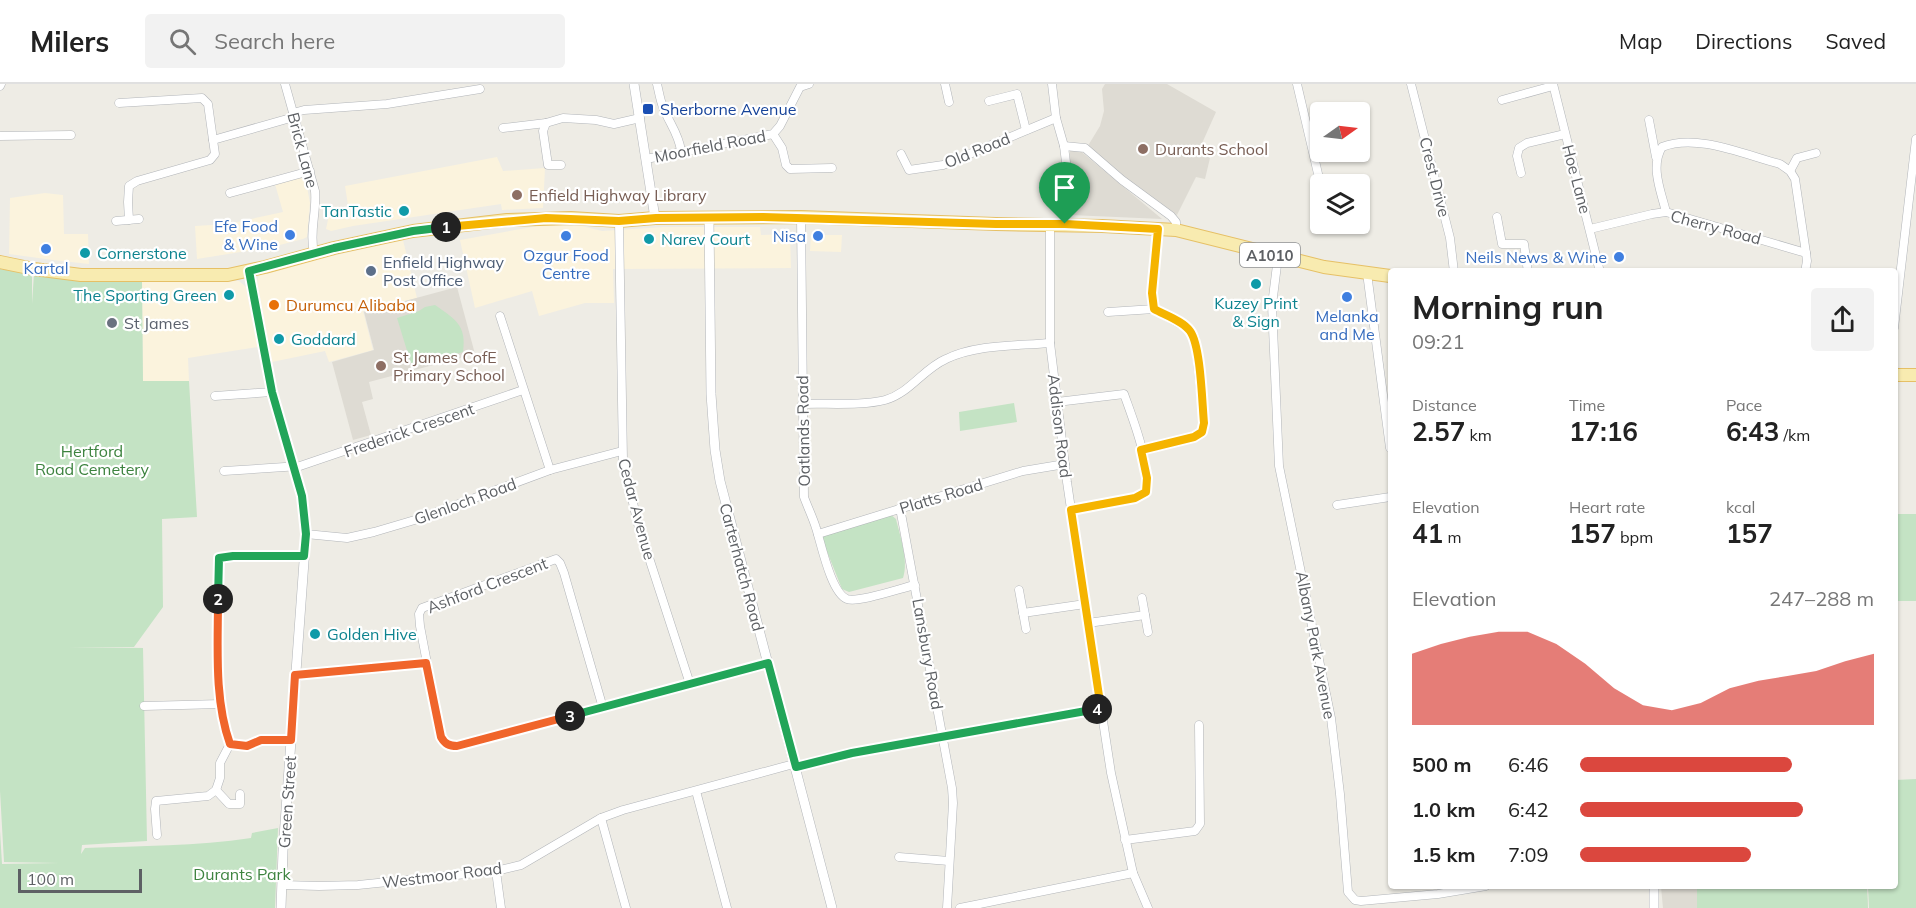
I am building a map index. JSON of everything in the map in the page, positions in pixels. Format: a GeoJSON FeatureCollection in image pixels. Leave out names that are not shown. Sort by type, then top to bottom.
{"type":"FeatureCollection","features":[{"type":"Feature","properties":{"kind":"main road","name":"A1010"},"geometry":{"type":"LineString","coordinates":[[0,262],[81,275],[202,276],[249,271],[314,253],[413,231],[507,220],[571,218],[619,221],[656,218],[801,217],[996,224],[1065,224],[1176,230],[1324,267],[1388,276]]}},
{"type":"Feature","properties":{"kind":"main road"},"geometry":{"type":"LineString","coordinates":[[1898,375],[1916,375]]}},
{"type":"Feature","properties":{"kind":"street","name":"Brick Lane"},"geometry":{"type":"LineString","coordinates":[[285,84],[316,199],[311,243],[314,253]]}},
{"type":"Feature","properties":{"kind":"street"},"geometry":{"type":"LineString","coordinates":[[634,84],[656,218]]}},
{"type":"Feature","properties":{"kind":"street"},"geometry":{"type":"LineString","coordinates":[[657,84],[663,106],[680,141],[681,151]]}},
{"type":"Feature","properties":{"kind":"street","name":"Moorfield Road"},"geometry":{"type":"LineString","coordinates":[[646,159],[773,134],[780,126],[798,85],[809,84]]}},
{"type":"Feature","properties":{"kind":"street"},"geometry":{"type":"LineString","coordinates":[[945,84],[949,102]]}},
{"type":"Feature","properties":{"kind":"street"},"geometry":{"type":"LineString","coordinates":[[1052,84],[1068,179],[1065,224]]}},
{"type":"Feature","properties":{"kind":"street"},"geometry":{"type":"LineString","coordinates":[[1297,84],[1318,174]]}},
{"type":"Feature","properties":{"kind":"street","name":"Crest Drive"},"geometry":{"type":"LineString","coordinates":[[1411,84],[1450,238],[1454,268]]}},
{"type":"Feature","properties":{"kind":"street","name":"Hoe Lane"},"geometry":{"type":"LineString","coordinates":[[1502,100],[1553,85],[1599,268]]}},
{"type":"Feature","properties":{"kind":"street"},"geometry":{"type":"LineString","coordinates":[[213,140],[304,110],[387,104],[480,89]]}},
{"type":"Feature","properties":{"kind":"street","name":"Old Road"},"geometry":{"type":"LineString","coordinates":[[989,101],[1017,94],[1026,130]]}},
{"type":"Feature","properties":{"kind":"street"},"geometry":{"type":"LineString","coordinates":[[118,103],[202,98],[208,104],[215,154],[210,160],[136,181],[129,186],[129,220]]}},
{"type":"Feature","properties":{"kind":"street"},"geometry":{"type":"LineString","coordinates":[[503,128],[546,123],[562,118],[596,120],[614,124],[640,118]]}},
{"type":"Feature","properties":{"kind":"street","name":"Old Road"},"geometry":{"type":"LineString","coordinates":[[901,154],[909,170],[943,165],[1056,118]]}},
{"type":"Feature","properties":{"kind":"street"},"geometry":{"type":"LineString","coordinates":[[1649,120],[1656,157],[1655,167],[1666,212]]}},
{"type":"Feature","properties":{"kind":"street"},"geometry":{"type":"LineString","coordinates":[[546,123],[543,131],[548,165],[561,165]]}},
{"type":"Feature","properties":{"kind":"street","name":"Moorfield Road"},"geometry":{"type":"LineString","coordinates":[[773,134],[782,148],[789,169],[831,168]]}},
{"type":"Feature","properties":{"kind":"street"},"geometry":{"type":"LineString","coordinates":[[1521,173],[1517,156],[1519,148],[1527,143],[1565,134]]}},
{"type":"Feature","properties":{"kind":"street"},"geometry":{"type":"LineString","coordinates":[[0,136],[71,135]]}},
{"type":"Feature","properties":{"kind":"street"},"geometry":{"type":"LineString","coordinates":[[1898,294],[1916,139]]}},
{"type":"Feature","properties":{"kind":"street"},"geometry":{"type":"LineString","coordinates":[[1656,157],[1662,147],[1667,145],[1700,143],[1780,164],[1790,171],[1795,179],[1807,261],[1806,268]]}},
{"type":"Feature","properties":{"kind":"street"},"geometry":{"type":"LineString","coordinates":[[1064,146],[1085,148],[1122,180],[1170,216],[1176,222],[1176,230]]}},
{"type":"Feature","properties":{"kind":"street"},"geometry":{"type":"LineString","coordinates":[[1790,171],[1797,158],[1816,153]]}},
{"type":"Feature","properties":{"kind":"street"},"geometry":{"type":"LineString","coordinates":[[230,193],[309,171]]}},
{"type":"Feature","properties":{"kind":"street","name":"Cherry Road"},"geometry":{"type":"LineString","coordinates":[[1590,229],[1666,212],[1806,253]]}},
{"type":"Feature","properties":{"kind":"street","name":"Oatlands Road"},"geometry":{"type":"LineString","coordinates":[[801,217],[804,497],[839,594],[847,599],[857,600],[915,585]]}},
{"type":"Feature","properties":{"kind":"street"},"geometry":{"type":"LineString","coordinates":[[1497,217],[1502,244],[1524,244],[1527,268]]}},
{"type":"Feature","properties":{"kind":"street","name":"Carterhatch Road"},"geometry":{"type":"LineString","coordinates":[[709,218],[711,394],[715,450],[727,508],[832,908]]}},
{"type":"Feature","properties":{"kind":"street"},"geometry":{"type":"LineString","coordinates":[[116,221],[140,219]]}},
{"type":"Feature","properties":{"kind":"street","name":"Cedar Avenue"},"geometry":{"type":"LineString","coordinates":[[619,221],[622,451],[638,524],[690,684]]}},
{"type":"Feature","properties":{"kind":"street","name":"Addison Road"},"geometry":{"type":"LineString","coordinates":[[1050,224],[1050,343],[1071,510],[1111,773],[1132,873],[1148,908]]}},
{"type":"Feature","properties":{"kind":"street"},"geometry":{"type":"LineString","coordinates":[[1154,309],[1152,293],[1158,229]]}},
{"type":"Feature","properties":{"kind":"street","name":"Albany Park Avenue"},"geometry":{"type":"LineString","coordinates":[[1278,257],[1272,305],[1279,466],[1331,718],[1348,892],[1355,900],[1361,901],[1468,889]]}},
{"type":"Feature","properties":{"kind":"street","name":"Green Street"},"geometry":{"type":"LineString","coordinates":[[249,271],[272,392],[302,496],[306,534],[283,851],[281,908]]}},
{"type":"Feature","properties":{"kind":"street"},"geometry":{"type":"LineString","coordinates":[[1367,273],[1388,433]]}},
{"type":"Feature","properties":{"kind":"street"},"geometry":{"type":"LineString","coordinates":[[1108,312],[1154,309],[1189,329],[1195,338],[1204,423],[1202,432],[1194,437],[1141,450]]}},
{"type":"Feature","properties":{"kind":"street"},"geometry":{"type":"LineString","coordinates":[[500,316],[550,470]]}},
{"type":"Feature","properties":{"kind":"street"},"geometry":{"type":"LineString","coordinates":[[802,404],[873,402],[887,399],[909,388],[927,371],[945,359],[963,352],[1050,343]]}},
{"type":"Feature","properties":{"kind":"street","name":"Frederick Crescent"},"geometry":{"type":"LineString","coordinates":[[224,471],[300,466],[523,390]]}},
{"type":"Feature","properties":{"kind":"street"},"geometry":{"type":"LineString","coordinates":[[214,396],[272,392]]}},
{"type":"Feature","properties":{"kind":"street"},"geometry":{"type":"LineString","coordinates":[[1057,402],[1124,394],[1147,478],[1146,492],[1135,498],[1071,510]]}},
{"type":"Feature","properties":{"kind":"street","name":"Glenloch Road"},"geometry":{"type":"LineString","coordinates":[[306,534],[347,538],[374,532],[418,519],[550,470],[622,451]]}},
{"type":"Feature","properties":{"kind":"street","name":"Platts Road"},"geometry":{"type":"LineString","coordinates":[[818,534],[1023,471],[1065,464]]}},
{"type":"Feature","properties":{"kind":"street"},"geometry":{"type":"LineString","coordinates":[[1337,505],[1388,497]]}},
{"type":"Feature","properties":{"kind":"street","name":"Lansbury Road"},"geometry":{"type":"LineString","coordinates":[[900,508],[953,803],[947,908]]}},
{"type":"Feature","properties":{"kind":"street"},"geometry":{"type":"LineString","coordinates":[[157,835],[156,801],[208,795],[216,790],[220,778],[220,763],[230,744],[223,725],[221,704],[218,634],[219,558],[304,556]]}},
{"type":"Feature","properties":{"kind":"street","name":"Ashford Crescent"},"geometry":{"type":"LineString","coordinates":[[426,663],[419,614],[422,608],[556,559],[560,562],[564,573],[603,708]]}},
{"type":"Feature","properties":{"kind":"street"},"geometry":{"type":"LineString","coordinates":[[1019,590],[1026,628]]}},
{"type":"Feature","properties":{"kind":"street"},"geometry":{"type":"LineString","coordinates":[[1143,598],[1148,633]]}},
{"type":"Feature","properties":{"kind":"street"},"geometry":{"type":"LineString","coordinates":[[1023,613],[1085,604]]}},
{"type":"Feature","properties":{"kind":"street"},"geometry":{"type":"LineString","coordinates":[[1088,623],[1145,615]]}},
{"type":"Feature","properties":{"kind":"street"},"geometry":{"type":"LineString","coordinates":[[295,675],[426,663],[441,737],[450,746],[457,746],[768,663]]}},
{"type":"Feature","properties":{"kind":"street"},"geometry":{"type":"LineString","coordinates":[[144,706],[221,704]]}},
{"type":"Feature","properties":{"kind":"street","name":"Westmoor Road"},"geometry":{"type":"LineString","coordinates":[[283,885],[358,885],[496,871],[521,865],[602,818],[623,810],[790,765],[796,767],[852,753],[1101,709]]}},
{"type":"Feature","properties":{"kind":"street"},"geometry":{"type":"LineString","coordinates":[[1125,840],[1195,831],[1200,824],[1199,725]]}},
{"type":"Feature","properties":{"kind":"street"},"geometry":{"type":"LineString","coordinates":[[230,744],[247,746],[261,740],[291,740]]}},
{"type":"Feature","properties":{"kind":"street"},"geometry":{"type":"LineString","coordinates":[[216,790],[229,804],[240,804],[240,794]]}},
{"type":"Feature","properties":{"kind":"street"},"geometry":{"type":"LineString","coordinates":[[696,791],[727,908]]}},
{"type":"Feature","properties":{"kind":"street"},"geometry":{"type":"LineString","coordinates":[[602,818],[626,908]]}},
{"type":"Feature","properties":{"kind":"street"},"geometry":{"type":"LineString","coordinates":[[899,857],[949,861]]}},
{"type":"Feature","properties":{"kind":"street"},"geometry":{"type":"LineString","coordinates":[[496,871],[501,908]]}},
{"type":"Feature","properties":{"kind":"street"},"geometry":{"type":"LineString","coordinates":[[960,908],[1132,873]]}},
{"type":"Feature","properties":{"kind":"street"},"geometry":{"type":"LineString","coordinates":[[1654,889],[1654,908]]}},
{"type":"Feature","properties":{"kind":"shaded area","name":"Durants School"},"geometry":{"type":"Polygon","coordinates":[[[1105,84],[1167,84],[1216,112],[1199,150],[1210,158],[1205,179],[1196,177],[1177,215],[1086,149],[1100,126],[1104,111],[1102,89],[1105,84]]]}},
{"type":"Feature","properties":{"kind":"shaded area"},"geometry":{"type":"Polygon","coordinates":[[[1078,149],[1162,219],[1070,215],[1070,150],[1078,149]]]}},
{"type":"Feature","properties":{"kind":"shaded area"},"geometry":{"type":"Polygon","coordinates":[[[497,157],[503,171],[545,168],[543,208],[502,210],[501,204],[331,231],[326,229],[329,215],[349,212],[345,186],[497,157]]]}},
{"type":"Feature","properties":{"kind":"shaded area"},"geometry":{"type":"Polygon","coordinates":[[[305,176],[310,203],[307,237],[272,247],[197,259],[195,226],[228,224],[283,212],[275,184],[305,176]]]}},
{"type":"Feature","properties":{"kind":"shaded area"},"geometry":{"type":"Polygon","coordinates":[[[45,193],[63,195],[64,234],[88,234],[89,264],[9,254],[10,198],[45,193]]]}},
{"type":"Feature","properties":{"kind":"shaded area"},"geometry":{"type":"Polygon","coordinates":[[[543,225],[582,226],[602,231],[664,227],[760,227],[761,235],[790,234],[791,268],[613,269],[614,303],[585,303],[539,316],[532,291],[475,308],[460,240],[543,225]]]}},
{"type":"Feature","properties":{"kind":"shaded area"},"geometry":{"type":"Polygon","coordinates":[[[811,235],[842,235],[841,252],[810,251],[811,235]]]}},
{"type":"Feature","properties":{"kind":"shaded area"},"geometry":{"type":"Polygon","coordinates":[[[403,240],[417,298],[363,311],[373,350],[329,362],[325,351],[272,362],[257,281],[259,275],[300,263],[403,240]]]}},
{"type":"Feature","properties":{"kind":"shaded area"},"geometry":{"type":"Polygon","coordinates":[[[142,281],[239,281],[246,287],[258,347],[188,358],[189,381],[143,382],[142,281]]]}},
{"type":"Feature","properties":{"kind":"shaded area","name":"St James CofE Primary School"},"geometry":{"type":"Polygon","coordinates":[[[457,287],[475,354],[369,382],[373,399],[362,402],[371,435],[353,440],[332,362],[374,350],[364,312],[457,287]]]}},
{"type":"Feature","properties":{"kind":"shaded area"},"geometry":{"type":"Polygon","coordinates":[[[1661,889],[1867,889],[1868,908],[1663,908],[1661,889]]]}},
{"type":"Feature","properties":{"kind":"green space","name":"Hertford Road Cemetery"},"geometry":{"type":"Polygon","coordinates":[[[0,269],[32,274],[32,304],[34,274],[56,278],[142,281],[143,381],[189,381],[197,517],[162,519],[163,607],[134,647],[69,647],[143,648],[147,841],[82,845],[81,854],[85,848],[231,841],[251,838],[252,833],[278,828],[275,908],[0,908],[0,831],[2,864],[59,863],[4,862],[0,791],[0,269]]]}},
{"type":"Feature","properties":{"kind":"green space"},"geometry":{"type":"Polygon","coordinates":[[[435,305],[454,319],[461,329],[463,352],[412,367],[397,318],[435,305]]]}},
{"type":"Feature","properties":{"kind":"green space"},"geometry":{"type":"Polygon","coordinates":[[[1014,403],[1017,422],[960,431],[959,412],[1014,403]]]}},
{"type":"Feature","properties":{"kind":"green space"},"geometry":{"type":"Polygon","coordinates":[[[890,514],[896,519],[903,548],[905,571],[903,578],[849,592],[842,589],[822,539],[824,535],[890,514]]]}},
{"type":"Feature","properties":{"kind":"green space"},"geometry":{"type":"Polygon","coordinates":[[[1898,514],[1916,514],[1916,601],[1898,601],[1898,514]]]}},
{"type":"Feature","properties":{"kind":"green space"},"geometry":{"type":"Polygon","coordinates":[[[1916,779],[1916,908],[1869,908],[1868,889],[1898,889],[1898,780],[1916,779]]]}},
{"type":"Feature","properties":{"kind":"green space"},"geometry":{"type":"Polygon","coordinates":[[[1697,889],[1867,889],[1868,908],[1697,908],[1697,889]]]}},
{"type":"Feature","properties":{"kind":"place","name":"Sherborne Avenue"},"geometry":{"type":"Point","coordinates":[648,109]}},
{"type":"Feature","properties":{"kind":"place","name":"Durants School"},"geometry":{"type":"Point","coordinates":[1143,149]}},
{"type":"Feature","properties":{"kind":"place","name":"Enfield Highway Library"},"geometry":{"type":"Point","coordinates":[517,195]}},
{"type":"Feature","properties":{"kind":"place","name":"TanTastic"},"geometry":{"type":"Point","coordinates":[404,211]}},
{"type":"Feature","properties":{"kind":"place","name":"Efe Food & Wine"},"geometry":{"type":"Point","coordinates":[290,235]}},
{"type":"Feature","properties":{"kind":"place","name":"Ozgur Food Centre"},"geometry":{"type":"Point","coordinates":[566,236]}},
{"type":"Feature","properties":{"kind":"place","name":"Nisa"},"geometry":{"type":"Point","coordinates":[818,236]}},
{"type":"Feature","properties":{"kind":"place","name":"Narev Court"},"geometry":{"type":"Point","coordinates":[649,239]}},
{"type":"Feature","properties":{"kind":"place","name":"Kartal"},"geometry":{"type":"Point","coordinates":[46,249]}},
{"type":"Feature","properties":{"kind":"place","name":"Cornerstone"},"geometry":{"type":"Point","coordinates":[85,253]}},
{"type":"Feature","properties":{"kind":"place","name":"Neils News & Wine"},"geometry":{"type":"Point","coordinates":[1619,257]}},
{"type":"Feature","properties":{"kind":"place","name":"Enfield Highway Post Office"},"geometry":{"type":"Point","coordinates":[371,271]}},
{"type":"Feature","properties":{"kind":"place","name":"Kuzey Print & Sign"},"geometry":{"type":"Point","coordinates":[1256,284]}},
{"type":"Feature","properties":{"kind":"place","name":"The Sporting Green"},"geometry":{"type":"Point","coordinates":[229,295]}},
{"type":"Feature","properties":{"kind":"place","name":"Melanka and Me"},"geometry":{"type":"Point","coordinates":[1347,297]}},
{"type":"Feature","properties":{"kind":"place","name":"Durumcu Alibaba"},"geometry":{"type":"Point","coordinates":[274,305]}},
{"type":"Feature","properties":{"kind":"place","name":"St James"},"geometry":{"type":"Point","coordinates":[112,323]}},
{"type":"Feature","properties":{"kind":"place","name":"Goddard"},"geometry":{"type":"Point","coordinates":[279,339]}},
{"type":"Feature","properties":{"kind":"place","name":"St James CofE Primary School"},"geometry":{"type":"Point","coordinates":[381,366]}},
{"type":"Feature","properties":{"kind":"place","name":"Golden Hive"},"geometry":{"type":"Point","coordinates":[315,634]}},
{"type":"Feature","properties":{"kind":"route"},"geometry":{"type":"LineString","coordinates":[[801,217],[996,224],[1065,224],[1158,229],[1152,293],[1154,309],[1189,329],[1195,338],[1204,423],[1202,432],[1194,437],[1141,450],[1147,478],[1146,492],[1135,498],[1071,510],[1101,709],[852,753],[796,767],[768,663],[603,708],[450,746],[441,737],[426,663],[295,675],[291,740],[261,740],[247,746],[230,744],[223,725],[219,676],[219,558],[304,556],[306,534],[302,496],[272,392],[249,271],[334,248],[413,231],[507,220],[571,218],[619,221],[656,218],[801,217]]}},
{"type":"Feature","properties":{"kind":"park label","name":"Durants Park"},"geometry":{"type":"Point","coordinates":[242,874]}}]}
